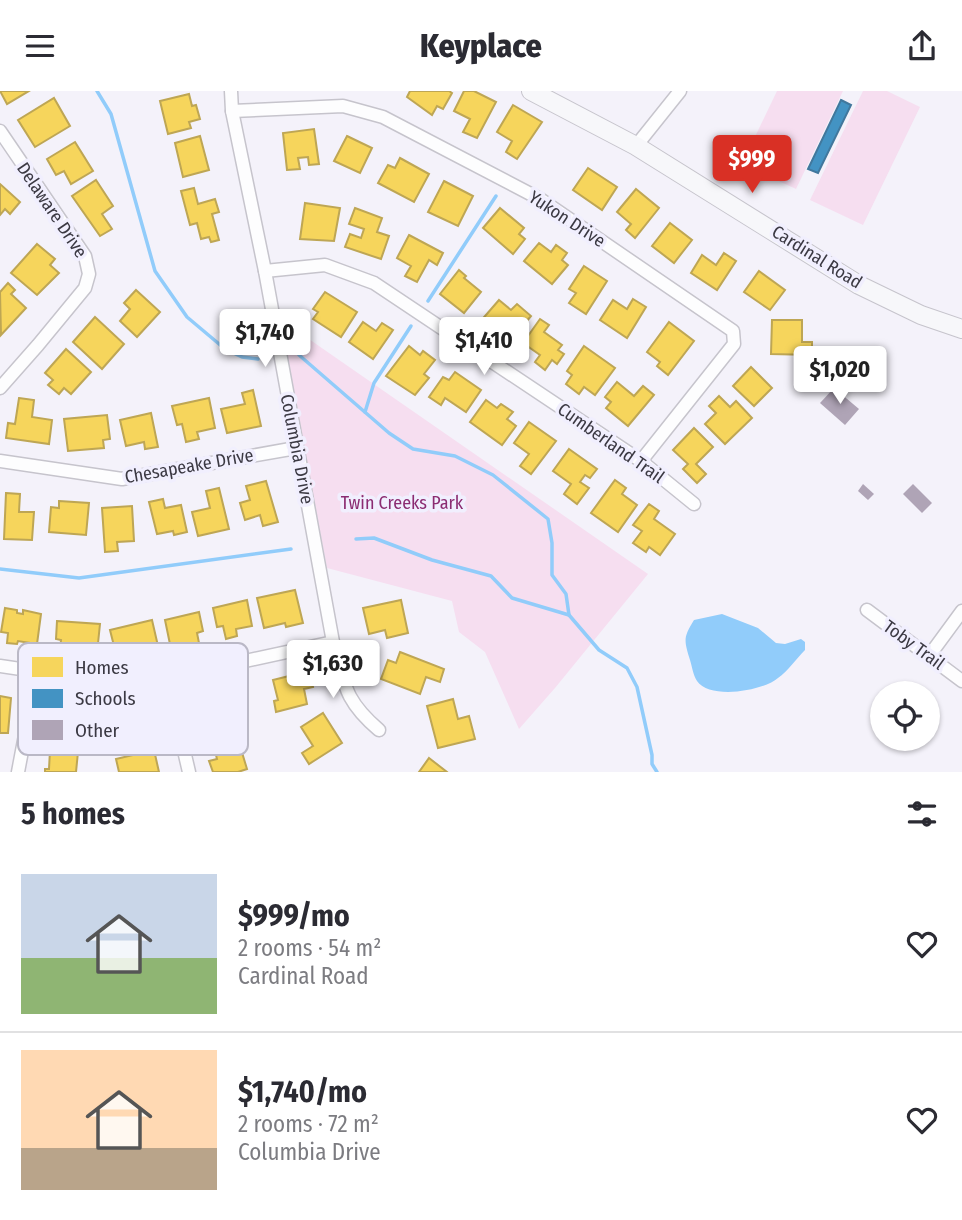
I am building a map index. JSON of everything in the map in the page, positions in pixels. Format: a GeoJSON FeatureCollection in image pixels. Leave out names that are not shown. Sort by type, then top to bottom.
{"type":"FeatureCollection","features":[{"type":"Feature","properties":{"kind":"street","name":"Columbia Drive"},"geometry":{"type":"LineString","coordinates":[[231,91],[232,111],[265,271],[334,642],[344,685],[354,705],[379,730]]}},
{"type":"Feature","properties":{"kind":"street","name":"Cardinal Road"},"geometry":{"type":"LineString","coordinates":[[531,91],[636,146],[859,285],[921,315],[962,329]]}},
{"type":"Feature","properties":{"kind":"street"},"geometry":{"type":"LineString","coordinates":[[636,146],[680,91]]}},
{"type":"Feature","properties":{"kind":"street","name":"Yukon Drive"},"geometry":{"type":"LineString","coordinates":[[232,111],[343,106],[383,117],[540,199],[733,331],[734,344],[641,461]]}},
{"type":"Feature","properties":{"kind":"street","name":"Delaware Drive"},"geometry":{"type":"LineString","coordinates":[[0,131],[85,256],[89,274],[85,288],[0,387]]}},
{"type":"Feature","properties":{"kind":"street","name":"Cumberland Trail"},"geometry":{"type":"LineString","coordinates":[[265,271],[325,265],[373,283],[641,461],[694,505]]}},
{"type":"Feature","properties":{"kind":"street","name":"Chesapeake Drive"},"geometry":{"type":"LineString","coordinates":[[0,461],[122,479],[296,448]]}},
{"type":"Feature","properties":{"kind":"street","name":"Toby Trail"},"geometry":{"type":"LineString","coordinates":[[867,610],[962,681]]}},
{"type":"Feature","properties":{"kind":"street"},"geometry":{"type":"LineString","coordinates":[[929,656],[962,611]]}},
{"type":"Feature","properties":{"kind":"street"},"geometry":{"type":"LineString","coordinates":[[248,660],[334,642]]}},
{"type":"Feature","properties":{"kind":"street"},"geometry":{"type":"LineString","coordinates":[[0,666],[18,668]]}},
{"type":"Feature","properties":{"kind":"street"},"geometry":{"type":"LineString","coordinates":[[185,755],[189,772]]}},
{"type":"Feature","properties":{"kind":"green space"},"geometry":{"type":"Polygon","coordinates":[[[777,91],[843,91],[796,189],[742,164],[777,91]]]}},
{"type":"Feature","properties":{"kind":"green space"},"geometry":{"type":"Polygon","coordinates":[[[863,91],[887,91],[920,107],[863,225],[810,200],[863,91]]]}},
{"type":"Feature","properties":{"kind":"green space","name":"Twin Creeks Park"},"geometry":{"type":"Polygon","coordinates":[[[280,319],[648,574],[519,729],[485,652],[459,632],[452,601],[327,568],[280,319]]]}},
{"type":"Feature","properties":{"kind":"water"},"geometry":{"type":"Polygon","coordinates":[[[722,614],[758,628],[776,643],[785,644],[801,639],[805,642],[805,650],[782,675],[761,687],[724,692],[704,687],[697,681],[694,673],[686,635],[694,620],[722,614]]]}},
{"type":"Feature","properties":{"kind":"building: Homes"},"geometry":{"type":"Polygon","coordinates":[[[0,91],[29,91],[7,104],[0,91]]]}},
{"type":"Feature","properties":{"kind":"building: Homes"},"geometry":{"type":"Polygon","coordinates":[[[410,91],[452,93],[443,109],[437,106],[432,115],[407,97],[410,91]]]}},
{"type":"Feature","properties":{"kind":"building: Homes"},"geometry":{"type":"Polygon","coordinates":[[[464,91],[474,91],[496,102],[477,138],[463,132],[470,119],[454,111],[464,91]]]}},
{"type":"Feature","properties":{"kind":"building: Homes"},"geometry":{"type":"Polygon","coordinates":[[[189,94],[200,119],[189,122],[191,128],[168,134],[160,101],[189,94]]]}},
{"type":"Feature","properties":{"kind":"building: Homes"},"geometry":{"type":"Polygon","coordinates":[[[54,98],[70,126],[35,147],[18,120],[54,98]]]}},
{"type":"Feature","properties":{"kind":"building: Homes"},"geometry":{"type":"Polygon","coordinates":[[[513,105],[542,122],[517,159],[506,152],[512,141],[497,132],[513,105]]]}},
{"type":"Feature","properties":{"kind":"building: Homes"},"geometry":{"type":"Polygon","coordinates":[[[314,129],[319,164],[309,165],[308,157],[298,158],[300,169],[287,170],[283,133],[314,129]]]}},
{"type":"Feature","properties":{"kind":"building: Homes"},"geometry":{"type":"Polygon","coordinates":[[[200,136],[209,170],[183,177],[175,143],[200,136]]]}},
{"type":"Feature","properties":{"kind":"building: Homes"},"geometry":{"type":"Polygon","coordinates":[[[347,136],[372,148],[360,173],[334,161],[347,136]]]}},
{"type":"Feature","properties":{"kind":"building: Homes"},"geometry":{"type":"Polygon","coordinates":[[[75,142],[93,171],[71,184],[64,171],[56,175],[47,159],[75,142]]]}},
{"type":"Feature","properties":{"kind":"building: Homes"},"geometry":{"type":"Polygon","coordinates":[[[400,158],[429,174],[414,202],[378,183],[388,165],[395,168],[400,158]]]}},
{"type":"Feature","properties":{"kind":"building: Homes"},"geometry":{"type":"Polygon","coordinates":[[[588,168],[617,187],[602,210],[573,190],[588,168]]]}},
{"type":"Feature","properties":{"kind":"building: Homes"},"geometry":{"type":"Polygon","coordinates":[[[96,180],[113,206],[102,214],[112,229],[100,236],[72,196],[96,180]]]}},
{"type":"Feature","properties":{"kind":"building: Homes"},"geometry":{"type":"Polygon","coordinates":[[[444,181],[473,196],[458,226],[428,212],[444,181]]]}},
{"type":"Feature","properties":{"kind":"building: Homes"},"geometry":{"type":"Polygon","coordinates":[[[0,184],[20,202],[10,214],[5,209],[0,215],[0,184]]]}},
{"type":"Feature","properties":{"kind":"building: Homes"},"geometry":{"type":"Polygon","coordinates":[[[194,188],[198,204],[215,199],[219,212],[212,214],[219,240],[211,242],[209,237],[201,239],[197,223],[190,225],[181,191],[194,188]]]}},
{"type":"Feature","properties":{"kind":"building: Homes"},"geometry":{"type":"Polygon","coordinates":[[[636,189],[659,208],[635,238],[626,230],[631,224],[617,212],[636,189]]]}},
{"type":"Feature","properties":{"kind":"building: Homes"},"geometry":{"type":"Polygon","coordinates":[[[305,203],[340,208],[334,241],[300,239],[305,203]]]}},
{"type":"Feature","properties":{"kind":"building: Homes"},"geometry":{"type":"Polygon","coordinates":[[[355,208],[382,218],[377,232],[389,236],[381,259],[345,247],[350,234],[361,238],[364,229],[349,224],[355,208]]]}},
{"type":"Feature","properties":{"kind":"building: Homes"},"geometry":{"type":"Polygon","coordinates":[[[500,208],[524,228],[519,234],[525,239],[513,254],[483,228],[500,208]]]}},
{"type":"Feature","properties":{"kind":"building: Homes"},"geometry":{"type":"Polygon","coordinates":[[[670,223],[692,240],[674,263],[652,246],[670,223]]]}},
{"type":"Feature","properties":{"kind":"building: Homes"},"geometry":{"type":"Polygon","coordinates":[[[409,235],[443,253],[437,265],[429,260],[417,282],[405,276],[411,266],[397,258],[409,235]]]}},
{"type":"Feature","properties":{"kind":"building: Homes"},"geometry":{"type":"Polygon","coordinates":[[[539,243],[551,252],[556,245],[567,253],[562,260],[568,265],[552,284],[524,261],[539,243]]]}},
{"type":"Feature","properties":{"kind":"building: Homes"},"geometry":{"type":"Polygon","coordinates":[[[37,244],[55,259],[50,265],[59,273],[37,295],[11,273],[37,244]]]}},
{"type":"Feature","properties":{"kind":"building: Homes"},"geometry":{"type":"Polygon","coordinates":[[[724,253],[736,261],[717,290],[691,273],[702,255],[716,265],[724,253]]]}},
{"type":"Feature","properties":{"kind":"building: Homes"},"geometry":{"type":"Polygon","coordinates":[[[584,266],[607,281],[586,314],[569,303],[576,293],[569,289],[584,266]]]}},
{"type":"Feature","properties":{"kind":"building: Homes"},"geometry":{"type":"Polygon","coordinates":[[[459,270],[466,276],[464,278],[481,292],[464,313],[440,294],[459,270]]]}},
{"type":"Feature","properties":{"kind":"building: Homes"},"geometry":{"type":"Polygon","coordinates":[[[759,271],[785,290],[770,310],[744,292],[759,271]]]}},
{"type":"Feature","properties":{"kind":"building: Homes"},"geometry":{"type":"Polygon","coordinates":[[[8,283],[15,290],[11,294],[26,308],[1,335],[0,292],[8,283]]]}},
{"type":"Feature","properties":{"kind":"building: Homes"},"geometry":{"type":"Polygon","coordinates":[[[136,290],[160,312],[137,337],[120,321],[130,309],[124,303],[136,290]]]}},
{"type":"Feature","properties":{"kind":"building: Homes"},"geometry":{"type":"Polygon","coordinates":[[[325,292],[357,312],[341,337],[313,319],[318,312],[313,309],[325,292]]]}},
{"type":"Feature","properties":{"kind":"building: Homes"},"geometry":{"type":"Polygon","coordinates":[[[633,299],[646,307],[627,338],[600,320],[613,300],[627,309],[633,299]]]}},
{"type":"Feature","properties":{"kind":"building: Homes"},"geometry":{"type":"Polygon","coordinates":[[[499,300],[511,310],[517,304],[531,316],[522,327],[519,324],[513,331],[508,326],[497,339],[479,323],[499,300]]]}},
{"type":"Feature","properties":{"kind":"building: Homes"},"geometry":{"type":"Polygon","coordinates":[[[95,317],[124,344],[102,369],[73,342],[95,317]]]}},
{"type":"Feature","properties":{"kind":"building: Homes"},"geometry":{"type":"Polygon","coordinates":[[[540,319],[549,325],[544,332],[562,345],[558,350],[564,354],[557,364],[552,360],[545,370],[535,362],[540,355],[523,343],[540,319]]]}},
{"type":"Feature","properties":{"kind":"building: Homes"},"geometry":{"type":"Polygon","coordinates":[[[772,320],[802,320],[802,342],[812,342],[812,355],[771,354],[772,320]]]}},
{"type":"Feature","properties":{"kind":"building: Homes"},"geometry":{"type":"Polygon","coordinates":[[[363,322],[376,331],[382,323],[393,330],[373,359],[349,342],[363,322]]]}},
{"type":"Feature","properties":{"kind":"building: Homes"},"geometry":{"type":"Polygon","coordinates":[[[669,322],[694,341],[668,375],[657,366],[660,362],[647,352],[669,322]]]}},
{"type":"Feature","properties":{"kind":"building: Homes"},"geometry":{"type":"Polygon","coordinates":[[[409,346],[420,355],[423,351],[435,360],[424,374],[429,378],[415,395],[386,376],[409,346]]]}},
{"type":"Feature","properties":{"kind":"building: Homes"},"geometry":{"type":"Polygon","coordinates":[[[584,346],[615,368],[595,395],[584,387],[579,394],[566,384],[572,375],[567,371],[584,346]]]}},
{"type":"Feature","properties":{"kind":"building: Homes"},"geometry":{"type":"Polygon","coordinates":[[[66,349],[91,372],[71,394],[64,388],[59,394],[48,385],[53,380],[45,373],[66,349]]]}},
{"type":"Feature","properties":{"kind":"building: Homes"},"geometry":{"type":"Polygon","coordinates":[[[751,367],[772,388],[754,406],[733,386],[751,367]]]}},
{"type":"Feature","properties":{"kind":"building: Homes"},"geometry":{"type":"Polygon","coordinates":[[[455,372],[481,390],[466,412],[445,398],[441,405],[429,397],[443,377],[449,380],[455,372]]]}},
{"type":"Feature","properties":{"kind":"building: Homes"},"geometry":{"type":"Polygon","coordinates":[[[617,382],[634,396],[643,386],[654,395],[628,426],[606,408],[611,402],[605,397],[617,382]]]}},
{"type":"Feature","properties":{"kind":"building: Homes"},"geometry":{"type":"Polygon","coordinates":[[[253,390],[261,426],[227,433],[221,409],[245,404],[242,393],[253,390]]]}},
{"type":"Feature","properties":{"kind":"building: Homes"},"geometry":{"type":"Polygon","coordinates":[[[719,396],[730,407],[736,401],[752,418],[725,444],[705,424],[716,413],[709,406],[719,396]]]}},
{"type":"Feature","properties":{"kind":"building: Homes"},"geometry":{"type":"Polygon","coordinates":[[[19,398],[34,400],[32,417],[52,420],[49,444],[6,438],[8,423],[15,424],[19,398]]]}},
{"type":"Feature","properties":{"kind":"building: Homes"},"geometry":{"type":"Polygon","coordinates":[[[209,398],[215,428],[197,432],[199,439],[186,442],[182,424],[177,425],[172,406],[209,398]]]}},
{"type":"Feature","properties":{"kind":"building: Homes"},"geometry":{"type":"Polygon","coordinates":[[[486,400],[497,408],[501,404],[513,412],[507,419],[516,426],[502,445],[470,422],[486,400]]]}},
{"type":"Feature","properties":{"kind":"building: Homes"},"geometry":{"type":"Polygon","coordinates":[[[151,413],[158,447],[145,449],[144,442],[126,446],[120,420],[151,413]]]}},
{"type":"Feature","properties":{"kind":"building: Homes"},"geometry":{"type":"Polygon","coordinates":[[[107,415],[110,439],[103,440],[104,448],[68,451],[64,419],[107,415]]]}},
{"type":"Feature","properties":{"kind":"building: Homes"},"geometry":{"type":"Polygon","coordinates":[[[529,422],[556,441],[531,474],[520,466],[529,454],[514,443],[529,422]]]}},
{"type":"Feature","properties":{"kind":"building: Homes"},"geometry":{"type":"Polygon","coordinates":[[[694,428],[713,447],[696,464],[706,474],[697,483],[683,469],[688,464],[673,450],[694,428]]]}},
{"type":"Feature","properties":{"kind":"building: Homes"},"geometry":{"type":"Polygon","coordinates":[[[569,449],[597,469],[590,478],[585,475],[580,482],[589,488],[577,504],[564,494],[571,484],[553,471],[569,449]]]}},
{"type":"Feature","properties":{"kind":"building: Homes"},"geometry":{"type":"Polygon","coordinates":[[[615,480],[626,488],[622,494],[637,505],[618,532],[591,513],[615,480]]]}},
{"type":"Feature","properties":{"kind":"building: Homes"},"geometry":{"type":"Polygon","coordinates":[[[266,481],[278,522],[263,526],[260,515],[245,520],[240,503],[250,500],[246,486],[266,481]]]}},
{"type":"Feature","properties":{"kind":"building: Homes"},"geometry":{"type":"Polygon","coordinates":[[[219,488],[229,529],[198,536],[192,512],[210,508],[206,491],[219,488]]]}},
{"type":"Feature","properties":{"kind":"building: Homes"},"geometry":{"type":"Polygon","coordinates":[[[6,493],[20,494],[19,512],[34,512],[32,540],[4,539],[6,493]]]}},
{"type":"Feature","properties":{"kind":"building: Homes"},"geometry":{"type":"Polygon","coordinates":[[[163,499],[165,508],[181,505],[187,532],[174,535],[173,531],[157,534],[149,502],[163,499]]]}},
{"type":"Feature","properties":{"kind":"building: Homes"},"geometry":{"type":"Polygon","coordinates":[[[59,501],[89,503],[86,535],[49,532],[51,507],[59,508],[59,501]]]}},
{"type":"Feature","properties":{"kind":"building: Homes"},"geometry":{"type":"Polygon","coordinates":[[[649,504],[659,511],[654,519],[675,534],[660,555],[649,547],[646,552],[633,543],[642,531],[633,525],[649,504]]]}},
{"type":"Feature","properties":{"kind":"building: Homes"},"geometry":{"type":"Polygon","coordinates":[[[132,506],[134,541],[117,542],[118,551],[105,552],[102,508],[132,506]]]}},
{"type":"Feature","properties":{"kind":"building: Homes"},"geometry":{"type":"Polygon","coordinates":[[[295,590],[303,623],[286,627],[285,623],[264,628],[257,598],[295,590]]]}},
{"type":"Feature","properties":{"kind":"building: Homes"},"geometry":{"type":"Polygon","coordinates":[[[247,600],[252,626],[236,629],[237,636],[226,639],[223,626],[217,627],[213,608],[247,600]]]}},
{"type":"Feature","properties":{"kind":"building: Homes"},"geometry":{"type":"Polygon","coordinates":[[[401,600],[408,633],[387,638],[385,630],[369,634],[363,608],[401,600]]]}},
{"type":"Feature","properties":{"kind":"building: Homes"},"geometry":{"type":"Polygon","coordinates":[[[5,608],[23,614],[23,610],[41,614],[37,643],[7,643],[8,633],[1,632],[5,608]]]}},
{"type":"Feature","properties":{"kind":"building: Homes"},"geometry":{"type":"Polygon","coordinates":[[[199,612],[203,631],[197,633],[199,643],[170,643],[165,620],[199,612]]]}},
{"type":"Feature","properties":{"kind":"building: Homes"},"geometry":{"type":"Polygon","coordinates":[[[152,620],[157,643],[113,643],[110,630],[152,620]]]}},
{"type":"Feature","properties":{"kind":"building: Homes"},"geometry":{"type":"Polygon","coordinates":[[[57,621],[100,624],[98,643],[61,643],[61,640],[56,639],[57,621]]]}},
{"type":"Feature","properties":{"kind":"building: Homes"},"geometry":{"type":"Polygon","coordinates":[[[400,652],[444,669],[440,682],[426,677],[420,694],[381,679],[388,660],[396,663],[400,652]]]}},
{"type":"Feature","properties":{"kind":"building: Homes"},"geometry":{"type":"Polygon","coordinates":[[[309,671],[313,687],[304,689],[307,704],[276,712],[274,701],[278,700],[273,680],[309,671]]]}},
{"type":"Feature","properties":{"kind":"building: Homes"},"geometry":{"type":"Polygon","coordinates":[[[0,696],[11,698],[8,733],[0,733],[0,696]]]}},
{"type":"Feature","properties":{"kind":"building: Homes"},"geometry":{"type":"Polygon","coordinates":[[[453,699],[458,719],[469,716],[475,739],[438,748],[427,706],[453,699]]]}},
{"type":"Feature","properties":{"kind":"building: Homes"},"geometry":{"type":"Polygon","coordinates":[[[323,713],[342,743],[309,764],[302,753],[313,746],[301,727],[323,713]]]}},
{"type":"Feature","properties":{"kind":"building: Homes"},"geometry":{"type":"Polygon","coordinates":[[[50,755],[78,755],[76,772],[45,772],[45,769],[49,769],[50,755]]]}},
{"type":"Feature","properties":{"kind":"building: Homes"},"geometry":{"type":"Polygon","coordinates":[[[133,755],[155,755],[159,772],[119,772],[116,759],[133,755]]]}},
{"type":"Feature","properties":{"kind":"building: Homes"},"geometry":{"type":"Polygon","coordinates":[[[216,755],[243,755],[247,769],[238,772],[213,772],[209,761],[217,759],[216,755]]]}},
{"type":"Feature","properties":{"kind":"building: Homes"},"geometry":{"type":"Polygon","coordinates":[[[429,758],[447,772],[419,772],[429,758]]]}},
{"type":"Feature","properties":{"kind":"building: Schools"},"geometry":{"type":"Polygon","coordinates":[[[841,100],[851,105],[818,173],[808,169],[841,100]]]}},
{"type":"Feature","properties":{"kind":"building: Other"},"geometry":{"type":"Polygon","coordinates":[[[834,388],[859,409],[845,425],[820,403],[834,388]]]}},
{"type":"Feature","properties":{"kind":"building: Other"},"geometry":{"type":"Polygon","coordinates":[[[863,484],[874,494],[868,500],[858,491],[863,484]]]}},
{"type":"Feature","properties":{"kind":"building: Other"},"geometry":{"type":"Polygon","coordinates":[[[913,484],[932,503],[922,513],[903,494],[913,484]]]}},
{"type":"Feature","properties":{"kind":"waterway"},"geometry":{"type":"LineString","coordinates":[[97,91],[111,114],[155,271],[187,317],[225,349],[242,357],[258,359]]}},
{"type":"Feature","properties":{"kind":"waterway"},"geometry":{"type":"LineString","coordinates":[[428,301],[496,196]]}},
{"type":"Feature","properties":{"kind":"waterway"},"geometry":{"type":"LineString","coordinates":[[365,412],[374,383],[411,326]]}},
{"type":"Feature","properties":{"kind":"waterway"},"geometry":{"type":"LineString","coordinates":[[299,355],[389,433],[413,449],[455,456],[493,475],[548,519],[552,543],[552,575],[566,594],[569,615],[599,650],[627,668],[637,687],[652,764],[657,772]]}},
{"type":"Feature","properties":{"kind":"waterway"},"geometry":{"type":"LineString","coordinates":[[356,539],[374,538],[432,560],[491,576],[512,598],[569,615]]}},
{"type":"Feature","properties":{"kind":"waterway"},"geometry":{"type":"LineString","coordinates":[[0,569],[79,578],[291,549]]}}]}
